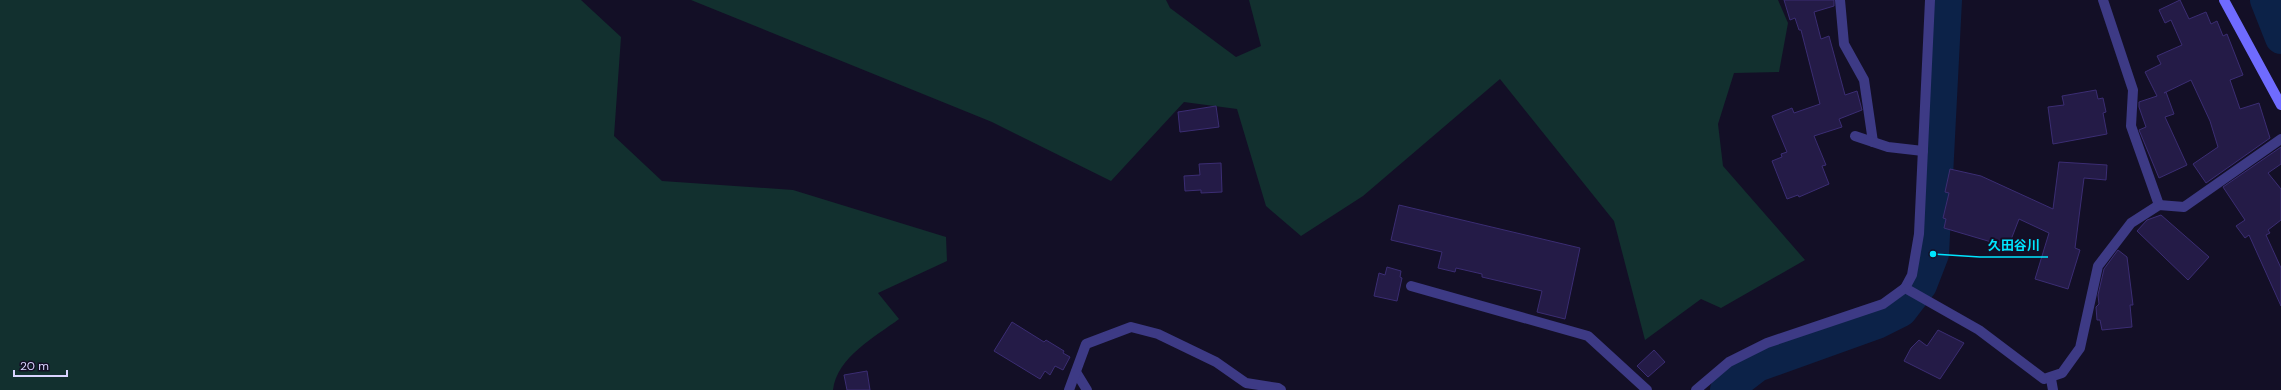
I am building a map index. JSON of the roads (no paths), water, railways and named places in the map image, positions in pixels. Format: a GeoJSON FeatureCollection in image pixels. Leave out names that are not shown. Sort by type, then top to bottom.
{"type":"FeatureCollection","features":[{"type":"Feature","properties":{"kind":"main road"},"geometry":{"type":"LineString","coordinates":[[2224,0],[2281,105]]}},
{"type":"Feature","properties":{"kind":"street"},"geometry":{"type":"LineString","coordinates":[[1840,0],[1844,44],[1864,80],[1873,142]]}},
{"type":"Feature","properties":{"kind":"street"},"geometry":{"type":"LineString","coordinates":[[1696,390],[1728,362],[1766,343],[1883,304],[1905,288],[1912,274],[1919,234],[1930,0]]}},
{"type":"Feature","properties":{"kind":"street"},"geometry":{"type":"LineString","coordinates":[[2103,0],[2133,90],[2131,126],[2158,205]]}},
{"type":"Feature","properties":{"kind":"street"},"geometry":{"type":"LineString","coordinates":[[1855,136],[1888,147],[1923,151]]}},
{"type":"Feature","properties":{"kind":"street"},"geometry":{"type":"LineString","coordinates":[[1905,288],[1979,330],[2044,379],[2051,379],[2062,374],[2080,348],[2098,266],[2131,223],[2158,205],[2184,207],[2281,139]]}},
{"type":"Feature","properties":{"kind":"street"},"geometry":{"type":"LineString","coordinates":[[1411,286],[1588,336],[1646,390]]}},
{"type":"Feature","properties":{"kind":"street"},"geometry":{"type":"LineString","coordinates":[[1069,390],[1086,344],[1131,327],[1158,334],[1216,362],[1246,383],[1278,388],[1281,390]]}},
{"type":"Feature","properties":{"kind":"street"},"geometry":{"type":"LineString","coordinates":[[1076,372],[1087,390]]}},
{"type":"Feature","properties":{"kind":"street"},"geometry":{"type":"LineString","coordinates":[[2051,379],[2053,390]]}},
{"type":"Feature","properties":{"kind":"waterway"},"geometry":{"type":"LineString","coordinates":[[1726,390],[1757,366],[1877,323],[1901,311],[1921,285],[1933,254],[1946,0]]}},
{"type":"Feature","properties":{"kind":"waterway"},"geometry":{"type":"LineString","coordinates":[[2266,0],[2281,38]]}},
{"type":"Feature","properties":{"kind":"place","name":"久田谷川"},"geometry":{"type":"Point","coordinates":[1933,254]}}]}
